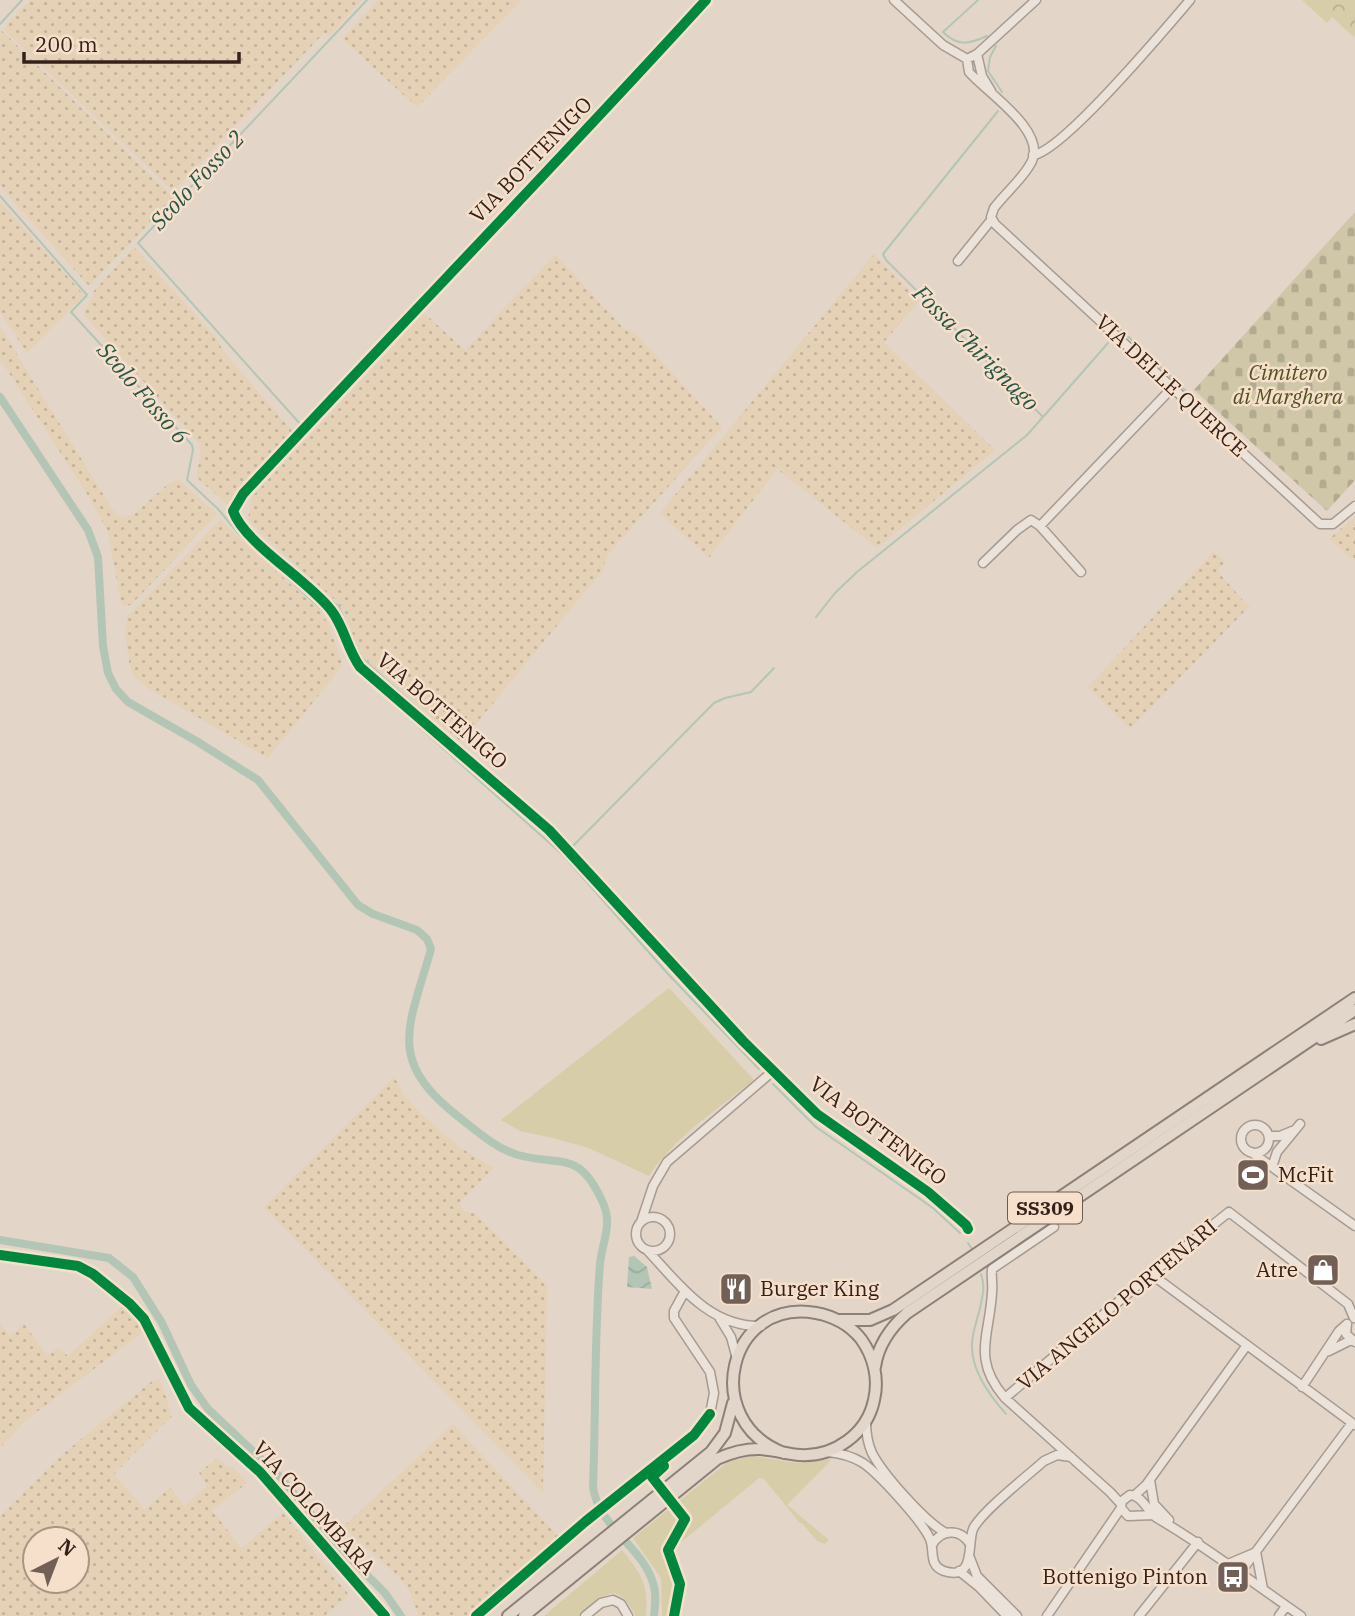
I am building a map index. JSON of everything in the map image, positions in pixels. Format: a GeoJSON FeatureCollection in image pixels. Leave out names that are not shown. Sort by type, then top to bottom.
{"type":"FeatureCollection","features":[{"type":"Feature","properties":{"kind":"main road","name":"SS309"},"geometry":{"type":"LineString","coordinates":[[761,1326],[776,1317],[799,1312],[854,1322],[870,1320],[893,1310],[1355,998]]}},
{"type":"Feature","properties":{"kind":"main road","name":"SS309"},"geometry":{"type":"LineString","coordinates":[[866,1421],[875,1396],[875,1370],[882,1342],[906,1313],[1355,1010]]}},
{"type":"Feature","properties":{"kind":"main road"},"geometry":{"type":"LineString","coordinates":[[1299,1048],[1355,1024]]}},
{"type":"Feature","properties":{"kind":"main road","name":"SS309"},"geometry":{"type":"LineString","coordinates":[[837,1320],[862,1341],[875,1370]]}},
{"type":"Feature","properties":{"kind":"main road"},"geometry":{"type":"LineString","coordinates":[[761,1326],[746,1340],[737,1359],[732,1383],[734,1399],[748,1429],[764,1443],[784,1453]]}},
{"type":"Feature","properties":{"kind":"main road"},"geometry":{"type":"LineString","coordinates":[[508,1616],[607,1541],[711,1452],[725,1433],[734,1399]]}},
{"type":"Feature","properties":{"kind":"main road"},"geometry":{"type":"LineString","coordinates":[[629,1523],[717,1459],[745,1450],[765,1449],[810,1455],[827,1452],[849,1440],[866,1421]]}},
{"type":"Feature","properties":{"kind":"main road"},"geometry":{"type":"LineString","coordinates":[[524,1616],[607,1541]]}},
{"type":"Feature","properties":{"kind":"street","name":"VIA BOTTENIGO"},"geometry":{"type":"LineString","coordinates":[[706,0],[580,139],[382,343],[243,494],[233,511],[238,523],[332,610],[360,667],[549,830],[717,1014],[817,1114],[928,1192],[968,1229]]}},
{"type":"Feature","properties":{"kind":"street"},"geometry":{"type":"LineString","coordinates":[[894,0],[943,45],[967,59]]}},
{"type":"Feature","properties":{"kind":"street"},"geometry":{"type":"LineString","coordinates":[[967,59],[977,54],[1035,0]]}},
{"type":"Feature","properties":{"kind":"street"},"geometry":{"type":"LineString","coordinates":[[1033,155],[1041,154],[1057,142],[1127,74],[1190,0]]}},
{"type":"Feature","properties":{"kind":"street"},"geometry":{"type":"LineString","coordinates":[[977,54],[982,76],[996,99]]}},
{"type":"Feature","properties":{"kind":"street"},"geometry":{"type":"LineString","coordinates":[[958,261],[992,219],[994,208],[1030,165],[1033,155],[1029,131],[969,72],[967,59]]}},
{"type":"Feature","properties":{"kind":"street","name":"VIA DELLE QUERCE"},"geometry":{"type":"LineString","coordinates":[[992,219],[1320,524],[1333,524],[1355,506]]}},
{"type":"Feature","properties":{"kind":"street"},"geometry":{"type":"LineString","coordinates":[[1040,526],[1172,388]]}},
{"type":"Feature","properties":{"kind":"street"},"geometry":{"type":"LineString","coordinates":[[983,563],[1028,520],[1033,520],[1081,572]]}},
{"type":"Feature","properties":{"kind":"street"},"geometry":{"type":"LineString","coordinates":[[737,1359],[729,1332],[718,1317],[685,1291],[647,1250],[639,1245],[636,1240],[637,1228],[658,1176],[667,1163],[774,1071]]}},
{"type":"Feature","properties":{"kind":"street"},"geometry":{"type":"LineString","coordinates":[[1275,1168],[1265,1129],[1258,1126],[1247,1129],[1242,1135],[1242,1143],[1251,1152],[1355,1226]]}},
{"type":"Feature","properties":{"kind":"street"},"geometry":{"type":"LineString","coordinates":[[1251,1152],[1260,1152],[1268,1143],[1299,1126],[1277,1152],[1275,1168]]}},
{"type":"Feature","properties":{"kind":"street"},"geometry":{"type":"LineString","coordinates":[[1268,1143],[1279,1146],[1284,1143]]}},
{"type":"Feature","properties":{"kind":"street"},"geometry":{"type":"LineString","coordinates":[[647,1250],[662,1249],[668,1243],[670,1232],[655,1212],[650,1195]]}},
{"type":"Feature","properties":{"kind":"street","name":"VIA ANGELO PORTENARI"},"geometry":{"type":"LineString","coordinates":[[1005,1398],[1229,1212],[1348,1304],[1352,1320]]}},
{"type":"Feature","properties":{"kind":"street"},"geometry":{"type":"LineString","coordinates":[[641,1222],[650,1217],[661,1219]]}},
{"type":"Feature","properties":{"kind":"street"},"geometry":{"type":"LineString","coordinates":[[1054,1227],[992,1269],[992,1291],[984,1350],[993,1383],[1005,1398],[1110,1492],[1128,1516]]}},
{"type":"Feature","properties":{"kind":"street"},"geometry":{"type":"LineString","coordinates":[[661,1267],[662,1249]]}},
{"type":"Feature","properties":{"kind":"street","name":"VIA COLOMBARA"},"geometry":{"type":"LineString","coordinates":[[0,1255],[78,1266],[93,1274],[139,1311],[189,1408],[260,1472],[384,1616]]}},
{"type":"Feature","properties":{"kind":"street"},"geometry":{"type":"LineString","coordinates":[[1152,1274],[1353,1424],[1240,1573]]}},
{"type":"Feature","properties":{"kind":"street"},"geometry":{"type":"LineString","coordinates":[[477,1616],[588,1519],[694,1435],[710,1414],[714,1393],[710,1372],[674,1318],[676,1307],[685,1291]]}},
{"type":"Feature","properties":{"kind":"street"},"geometry":{"type":"LineString","coordinates":[[718,1317],[739,1325],[761,1326]]}},
{"type":"Feature","properties":{"kind":"street"},"geometry":{"type":"LineString","coordinates":[[1326,1353],[1353,1340],[1346,1334],[1352,1320]]}},
{"type":"Feature","properties":{"kind":"street"},"geometry":{"type":"LineString","coordinates":[[1302,1387],[1339,1331],[1352,1320]]}},
{"type":"Feature","properties":{"kind":"street"},"geometry":{"type":"LineString","coordinates":[[1040,1616],[1049,1613],[1121,1506],[1136,1499],[1247,1345]]}},
{"type":"Feature","properties":{"kind":"street"},"geometry":{"type":"LineString","coordinates":[[866,1421],[868,1442],[877,1462],[928,1521],[946,1533]]}},
{"type":"Feature","properties":{"kind":"street"},"geometry":{"type":"LineString","coordinates":[[827,1452],[849,1456],[870,1469],[923,1528],[932,1545],[933,1560],[939,1568],[949,1572],[959,1571],[970,1558]]}},
{"type":"Feature","properties":{"kind":"street"},"geometry":{"type":"LineString","coordinates":[[1013,1615],[976,1576],[970,1558],[970,1536],[975,1524],[1031,1472],[1052,1457],[1071,1457]]}},
{"type":"Feature","properties":{"kind":"street"},"geometry":{"type":"LineString","coordinates":[[1148,1482],[1154,1504],[1177,1529]]}},
{"type":"Feature","properties":{"kind":"street"},"geometry":{"type":"LineString","coordinates":[[1110,1492],[1136,1499],[1154,1516],[1198,1542],[1301,1616]]}},
{"type":"Feature","properties":{"kind":"street"},"geometry":{"type":"LineString","coordinates":[[1136,1499],[1139,1514]]}},
{"type":"Feature","properties":{"kind":"street"},"geometry":{"type":"LineString","coordinates":[[1110,1523],[1139,1514],[1154,1516]]}},
{"type":"Feature","properties":{"kind":"street"},"geometry":{"type":"LineString","coordinates":[[932,1545],[946,1533],[956,1532],[970,1544]]}},
{"type":"Feature","properties":{"kind":"street"},"geometry":{"type":"LineString","coordinates":[[1139,1616],[1198,1542]]}},
{"type":"Feature","properties":{"kind":"street"},"geometry":{"type":"LineString","coordinates":[[1228,1564],[1256,1552]]}},
{"type":"Feature","properties":{"kind":"street"},"geometry":{"type":"LineString","coordinates":[[1256,1552],[1264,1589]]}},
{"type":"Feature","properties":{"kind":"street"},"geometry":{"type":"LineString","coordinates":[[959,1571],[1013,1615]]}},
{"type":"Feature","properties":{"kind":"street"},"geometry":{"type":"LineString","coordinates":[[585,1616],[601,1603],[613,1600],[621,1604],[628,1616]]}},
{"type":"Feature","properties":{"kind":"street"},"geometry":{"type":"LineString","coordinates":[[1279,1616],[1286,1606]]}},
{"type":"Feature","properties":{"kind":"shaded area"},"geometry":{"type":"Polygon","coordinates":[[[30,0],[362,0],[330,35],[324,33],[173,191],[5,31],[8,23],[30,0]]]}},
{"type":"Feature","properties":{"kind":"shaded area"},"geometry":{"type":"Polygon","coordinates":[[[378,0],[521,0],[417,107],[342,39],[378,0]]]}},
{"type":"Feature","properties":{"kind":"shaded area"},"geometry":{"type":"Polygon","coordinates":[[[0,29],[174,198],[89,286],[0,186],[0,29]]]}},
{"type":"Feature","properties":{"kind":"shaded area"},"geometry":{"type":"Polygon","coordinates":[[[0,201],[84,295],[27,353],[0,312],[0,201]]]}},
{"type":"Feature","properties":{"kind":"shaded area"},"geometry":{"type":"Polygon","coordinates":[[[134,247],[217,339],[223,351],[293,432],[227,504],[196,477],[201,452],[199,443],[83,314],[93,292],[134,247]]]}},
{"type":"Feature","properties":{"kind":"shaded area"},"geometry":{"type":"Polygon","coordinates":[[[555,254],[624,329],[635,333],[722,427],[607,555],[603,570],[461,742],[365,659],[358,649],[347,618],[336,601],[248,519],[252,497],[424,313],[465,350],[555,254]]]}},
{"type":"Feature","properties":{"kind":"shaded area"},"geometry":{"type":"Polygon","coordinates":[[[874,254],[919,301],[884,342],[995,450],[877,548],[777,469],[709,558],[660,513],[874,254]]]}},
{"type":"Feature","properties":{"kind":"shaded area"},"geometry":{"type":"Polygon","coordinates":[[[0,327],[117,514],[124,517],[133,515],[167,485],[178,479],[217,514],[131,605],[125,606],[121,603],[108,532],[89,497],[0,359],[0,327]]]}},
{"type":"Feature","properties":{"kind":"shaded area"},"geometry":{"type":"Polygon","coordinates":[[[1355,517],[1355,561],[1329,539],[1355,517]]]}},
{"type":"Feature","properties":{"kind":"shaded area"},"geometry":{"type":"Polygon","coordinates":[[[220,520],[320,611],[329,625],[343,665],[268,758],[146,687],[134,676],[130,667],[125,635],[127,617],[220,520]]]}},
{"type":"Feature","properties":{"kind":"shaded area"},"geometry":{"type":"Polygon","coordinates":[[[1214,551],[1225,562],[1217,571],[1249,607],[1130,729],[1088,687],[1214,551]]]}},
{"type":"Feature","properties":{"kind":"shaded area"},"geometry":{"type":"Polygon","coordinates":[[[394,1077],[405,1096],[420,1113],[459,1147],[494,1168],[459,1203],[464,1211],[476,1214],[547,1285],[543,1493],[264,1207],[394,1077]]]}},
{"type":"Feature","properties":{"kind":"shaded area"},"geometry":{"type":"Polygon","coordinates":[[[122,1306],[139,1323],[143,1332],[26,1420],[0,1448],[0,1323],[10,1336],[24,1324],[47,1355],[58,1348],[68,1356],[122,1306]]]}},
{"type":"Feature","properties":{"kind":"shaded area"},"geometry":{"type":"Polygon","coordinates":[[[160,1379],[172,1416],[114,1474],[145,1510],[170,1487],[184,1506],[207,1486],[199,1473],[217,1458],[227,1467],[233,1467],[247,1483],[212,1510],[241,1548],[283,1513],[349,1595],[324,1616],[0,1616],[0,1516],[64,1453],[151,1382],[160,1379]]]}},
{"type":"Feature","properties":{"kind":"shaded area"},"geometry":{"type":"Polygon","coordinates":[[[453,1424],[560,1538],[469,1616],[419,1616],[408,1588],[399,1577],[343,1527],[453,1424]]]}},
{"type":"Feature","properties":{"kind":"green space"},"geometry":{"type":"Polygon","coordinates":[[[1302,0],[1355,0],[1355,38],[1332,17],[1327,23],[1302,0]]]}},
{"type":"Feature","properties":{"kind":"green space","name":"Cimitero di Marghera"},"geometry":{"type":"Polygon","coordinates":[[[1355,212],[1355,480],[1327,511],[1194,390],[1355,212]]]}},
{"type":"Feature","properties":{"kind":"green space"},"geometry":{"type":"Polygon","coordinates":[[[669,988],[754,1080],[684,1136],[649,1176],[589,1148],[520,1131],[501,1120],[669,988]]]}},
{"type":"Feature","properties":{"kind":"green space"},"geometry":{"type":"Polygon","coordinates":[[[753,1456],[797,1463],[832,1459],[787,1505],[829,1540],[825,1544],[817,1541],[764,1479],[759,1478],[674,1548],[690,1523],[690,1519],[677,1503],[729,1461],[753,1456]]]}},
{"type":"Feature","properties":{"kind":"green space"},"geometry":{"type":"Polygon","coordinates":[[[670,1508],[682,1523],[663,1552],[676,1585],[671,1616],[662,1616],[661,1578],[633,1538],[670,1508]]]}},
{"type":"Feature","properties":{"kind":"green space"},"geometry":{"type":"Polygon","coordinates":[[[622,1550],[645,1587],[646,1616],[636,1616],[627,1602],[612,1593],[578,1616],[544,1616],[622,1550]]]}},
{"type":"Feature","properties":{"kind":"water"},"geometry":{"type":"Polygon","coordinates":[[[634,1256],[647,1267],[652,1289],[627,1287],[629,1257],[634,1256]]]}},
{"type":"Feature","properties":{"kind":"waterway","name":"Scolo Fosso 6"},"geometry":{"type":"LineString","coordinates":[[0,24],[22,0]]}},
{"type":"Feature","properties":{"kind":"waterway","name":"Scolo Fosso 2"},"geometry":{"type":"LineString","coordinates":[[302,426],[138,243],[367,0]]}},
{"type":"Feature","properties":{"kind":"waterway","name":"Fossa Chirignago"},"geometry":{"type":"LineString","coordinates":[[978,0],[943,32],[948,37],[964,43],[987,36]]}},
{"type":"Feature","properties":{"kind":"waterway","name":"Fossa Chirignago"},"geometry":{"type":"LineString","coordinates":[[996,46],[990,57],[988,71],[1002,92]]}},
{"type":"Feature","properties":{"kind":"waterway","name":"Fossa Chirignago"},"geometry":{"type":"LineString","coordinates":[[816,617],[835,593],[857,572],[1027,435],[1043,417],[883,254],[998,111]]}},
{"type":"Feature","properties":{"kind":"waterway","name":"Scolo Fosso 6"},"geometry":{"type":"LineString","coordinates":[[0,196],[87,295],[71,312],[192,445],[187,480],[218,509],[238,533],[333,620],[353,668],[563,855],[668,974],[759,1069]]}},
{"type":"Feature","properties":{"kind":"waterway"},"geometry":{"type":"LineString","coordinates":[[1120,329],[1188,393]]}},
{"type":"Feature","properties":{"kind":"waterway"},"geometry":{"type":"LineString","coordinates":[[1044,416],[1108,343]]}},
{"type":"Feature","properties":{"kind":"waterway"},"geometry":{"type":"LineString","coordinates":[[0,397],[88,530],[98,557],[103,646],[108,673],[116,689],[128,702],[258,780],[358,905],[373,914],[417,930],[427,939],[431,949],[416,1001],[409,1041],[412,1060],[421,1078],[436,1097],[480,1134],[502,1148],[518,1155],[568,1163],[586,1174],[594,1186],[603,1203],[607,1219],[598,1292],[593,1487],[603,1514],[648,1570],[655,1591],[654,1616]]}},
{"type":"Feature","properties":{"kind":"waterway","name":"Scolo Fosso 2"},"geometry":{"type":"LineString","coordinates":[[253,490],[307,432]]}},
{"type":"Feature","properties":{"kind":"waterway","name":"Scolo Fosso 2"},"geometry":{"type":"LineString","coordinates":[[256,534],[339,607],[361,657],[572,847],[714,703],[751,692],[774,668]]}},
{"type":"Feature","properties":{"kind":"waterway"},"geometry":{"type":"LineString","coordinates":[[773,1084],[816,1127],[933,1208],[960,1233]]}},
{"type":"Feature","properties":{"kind":"waterway"},"geometry":{"type":"LineString","coordinates":[[0,1240],[109,1258],[133,1277],[162,1323],[191,1385],[208,1409],[279,1476],[337,1545],[385,1593],[401,1616]]}},
{"type":"Feature","properties":{"kind":"waterway"},"geometry":{"type":"LineString","coordinates":[[968,1243],[972,1249]]}},
{"type":"Feature","properties":{"kind":"waterway"},"geometry":{"type":"LineString","coordinates":[[981,1274],[983,1293],[973,1337],[973,1354],[978,1373],[1006,1414]]}},
{"type":"Feature","properties":{"kind":"cycle path"},"geometry":{"type":"LineString","coordinates":[[706,0],[243,494],[233,511],[250,536],[331,610],[360,667],[549,830],[743,1041],[817,1114],[928,1192],[968,1229]]}},
{"type":"Feature","properties":{"kind":"cycle path"},"geometry":{"type":"LineString","coordinates":[[0,1255],[78,1266],[93,1274],[130,1304],[144,1319],[189,1408],[260,1472],[385,1616]]}},
{"type":"Feature","properties":{"kind":"cycle path"},"geometry":{"type":"LineString","coordinates":[[476,1616],[586,1521],[694,1435],[710,1414]]}},
{"type":"Feature","properties":{"kind":"cycle path"},"geometry":{"type":"LineString","coordinates":[[664,1466],[652,1477],[685,1519],[668,1550],[680,1584],[674,1616]]}},
{"type":"Feature","properties":{"kind":"place","name":"McFit"},"geometry":{"type":"Point","coordinates":[1253,1175]}},
{"type":"Feature","properties":{"kind":"place","name":"Atre"},"geometry":{"type":"Point","coordinates":[1323,1270]}},
{"type":"Feature","properties":{"kind":"place","name":"Burger King"},"geometry":{"type":"Point","coordinates":[736,1289]}},
{"type":"Feature","properties":{"kind":"place","name":"Bottenigo Pinton"},"geometry":{"type":"Point","coordinates":[1233,1577]}}]}
